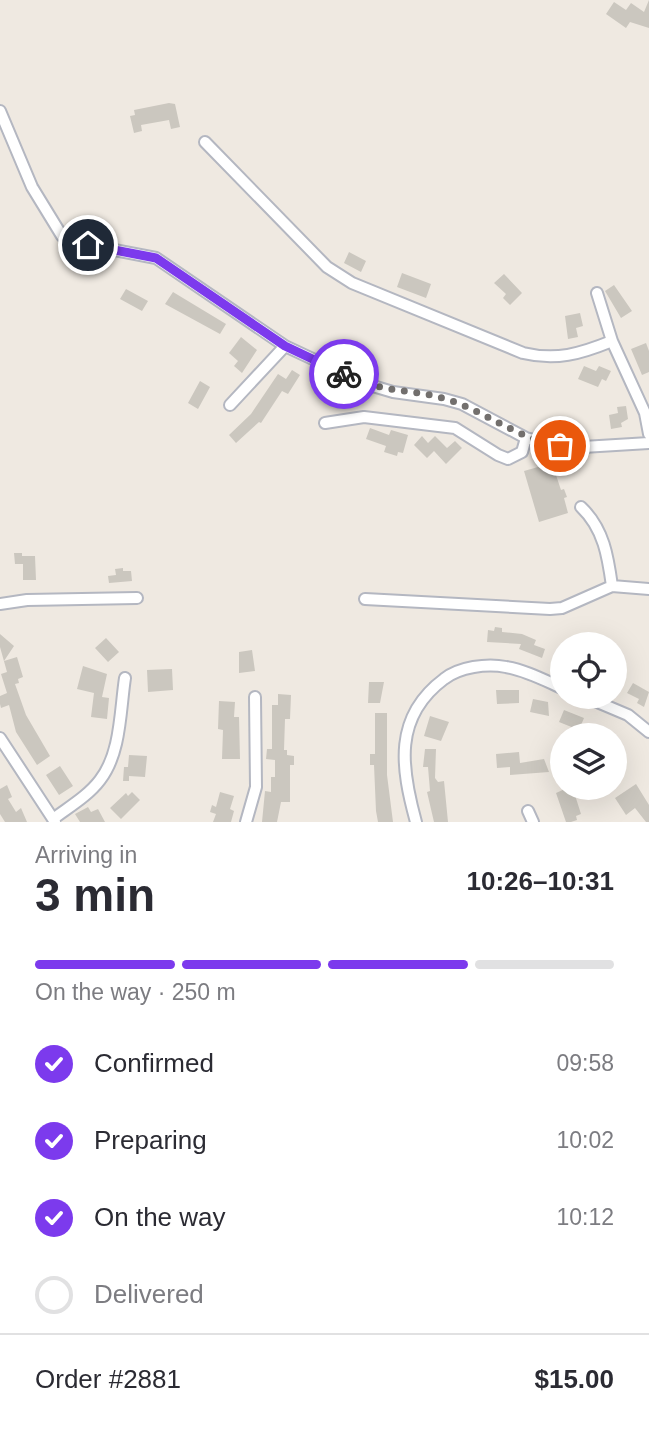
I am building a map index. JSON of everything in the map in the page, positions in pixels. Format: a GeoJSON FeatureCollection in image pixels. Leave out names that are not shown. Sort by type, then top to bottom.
{"type":"FeatureCollection","features":[{"type":"Feature","properties":{"kind":"street"},"geometry":{"type":"LineString","coordinates":[[0,111],[32,187],[62,236],[88,245],[156,258],[285,346],[366,384],[393,392],[462,404],[526,438],[552,445],[583,447],[649,443]]}},
{"type":"Feature","properties":{"kind":"street"},"geometry":{"type":"LineString","coordinates":[[205,142],[327,267],[352,283],[523,353],[544,358],[567,357],[612,341]]}},
{"type":"Feature","properties":{"kind":"street"},"geometry":{"type":"LineString","coordinates":[[597,293],[612,341],[645,413],[649,434]]}},
{"type":"Feature","properties":{"kind":"street"},"geometry":{"type":"LineString","coordinates":[[230,405],[285,346]]}},
{"type":"Feature","properties":{"kind":"street"},"geometry":{"type":"LineString","coordinates":[[325,423],[364,417],[448,426],[508,459],[522,452],[526,438]]}},
{"type":"Feature","properties":{"kind":"street"},"geometry":{"type":"LineString","coordinates":[[581,507],[589,514],[605,544],[612,586]]}},
{"type":"Feature","properties":{"kind":"street"},"geometry":{"type":"LineString","coordinates":[[365,599],[550,609],[562,608],[612,586],[649,589]]}},
{"type":"Feature","properties":{"kind":"street"},"geometry":{"type":"LineString","coordinates":[[0,604],[27,600],[137,598]]}},
{"type":"Feature","properties":{"kind":"street"},"geometry":{"type":"LineString","coordinates":[[416,822],[406,780],[405,739],[416,705],[436,685],[459,671],[494,665],[519,670],[550,683]]}},
{"type":"Feature","properties":{"kind":"street"},"geometry":{"type":"LineString","coordinates":[[0,738],[54,821],[91,790],[109,765],[115,749],[125,678]]}},
{"type":"Feature","properties":{"kind":"street"},"geometry":{"type":"LineString","coordinates":[[246,822],[256,788],[255,697]]}},
{"type":"Feature","properties":{"kind":"street"},"geometry":{"type":"LineString","coordinates":[[614,709],[628,715],[649,732]]}},
{"type":"Feature","properties":{"kind":"street"},"geometry":{"type":"LineString","coordinates":[[527,811],[533,822]]}},
{"type":"Feature","properties":{"kind":"building"},"geometry":{"type":"Polygon","coordinates":[[[649,0],[649,28],[630,22],[626,28],[606,14],[614,2],[626,10],[631,3],[644,12],[649,0]]]}},
{"type":"Feature","properties":{"kind":"building"},"geometry":{"type":"Polygon","coordinates":[[[175,104],[180,127],[171,129],[169,120],[141,125],[142,131],[134,133],[130,116],[135,115],[134,110],[175,104]]]}},
{"type":"Feature","properties":{"kind":"building"},"geometry":{"type":"Polygon","coordinates":[[[349,252],[366,261],[361,272],[344,263],[349,252]]]}},
{"type":"Feature","properties":{"kind":"building"},"geometry":{"type":"Polygon","coordinates":[[[402,273],[431,284],[426,298],[397,287],[402,273]]]}},
{"type":"Feature","properties":{"kind":"building"},"geometry":{"type":"Polygon","coordinates":[[[504,274],[522,293],[510,305],[503,298],[506,294],[494,283],[504,274]]]}},
{"type":"Feature","properties":{"kind":"building"},"geometry":{"type":"Polygon","coordinates":[[[614,285],[632,311],[621,318],[605,291],[614,285]]]}},
{"type":"Feature","properties":{"kind":"building"},"geometry":{"type":"Polygon","coordinates":[[[126,289],[148,301],[142,311],[120,299],[126,289]]]}},
{"type":"Feature","properties":{"kind":"building"},"geometry":{"type":"Polygon","coordinates":[[[173,292],[226,324],[220,334],[165,304],[173,292]]]}},
{"type":"Feature","properties":{"kind":"building"},"geometry":{"type":"Polygon","coordinates":[[[580,313],[583,326],[576,328],[578,337],[568,339],[565,316],[580,313]]]}},
{"type":"Feature","properties":{"kind":"building"},"geometry":{"type":"Polygon","coordinates":[[[241,337],[257,350],[242,373],[234,366],[238,361],[229,353],[241,337]]]}},
{"type":"Feature","properties":{"kind":"building"},"geometry":{"type":"Polygon","coordinates":[[[646,343],[649,351],[649,372],[642,375],[631,349],[646,343]]]}},
{"type":"Feature","properties":{"kind":"building"},"geometry":{"type":"Polygon","coordinates":[[[584,366],[596,371],[599,366],[611,371],[606,381],[602,379],[598,387],[578,379],[584,366]]]}},
{"type":"Feature","properties":{"kind":"building"},"geometry":{"type":"Polygon","coordinates":[[[292,370],[300,375],[288,394],[282,391],[261,423],[236,443],[229,435],[251,414],[278,374],[286,379],[292,370]]]}},
{"type":"Feature","properties":{"kind":"building"},"geometry":{"type":"Polygon","coordinates":[[[200,381],[210,387],[198,409],[188,403],[200,381]]]}},
{"type":"Feature","properties":{"kind":"building"},"geometry":{"type":"Polygon","coordinates":[[[626,406],[628,419],[621,423],[622,427],[611,429],[609,415],[618,413],[617,407],[626,406]]]}},
{"type":"Feature","properties":{"kind":"building"},"geometry":{"type":"Polygon","coordinates":[[[370,428],[389,435],[391,430],[408,435],[403,453],[398,452],[397,456],[384,452],[386,446],[366,439],[370,428]]]}},
{"type":"Feature","properties":{"kind":"building"},"geometry":{"type":"Polygon","coordinates":[[[422,436],[428,443],[435,436],[447,448],[455,441],[462,448],[446,464],[434,451],[427,458],[414,445],[422,436]]]}},
{"type":"Feature","properties":{"kind":"building"},"geometry":{"type":"Polygon","coordinates":[[[545,465],[546,468],[553,466],[561,490],[564,489],[567,497],[564,498],[568,513],[539,522],[524,471],[545,465]]]}},
{"type":"Feature","properties":{"kind":"building"},"geometry":{"type":"Polygon","coordinates":[[[14,553],[35,556],[36,580],[23,580],[23,564],[15,564],[14,553]]]}},
{"type":"Feature","properties":{"kind":"building"},"geometry":{"type":"Polygon","coordinates":[[[123,568],[123,571],[131,571],[132,581],[109,583],[108,576],[116,575],[115,569],[123,568]]]}},
{"type":"Feature","properties":{"kind":"building"},"geometry":{"type":"Polygon","coordinates":[[[495,627],[502,628],[502,632],[522,634],[536,640],[534,645],[545,649],[542,658],[519,649],[521,644],[487,642],[488,630],[494,631],[495,627]]]}},
{"type":"Feature","properties":{"kind":"building"},"geometry":{"type":"Polygon","coordinates":[[[0,634],[14,646],[4,661],[17,657],[23,677],[15,684],[26,715],[50,756],[37,765],[16,732],[9,705],[1,708],[0,696],[7,693],[1,674],[7,672],[0,647],[0,634]]]}},
{"type":"Feature","properties":{"kind":"building"},"geometry":{"type":"Polygon","coordinates":[[[106,638],[119,652],[108,662],[95,648],[106,638]]]}},
{"type":"Feature","properties":{"kind":"building"},"geometry":{"type":"Polygon","coordinates":[[[252,650],[255,671],[239,673],[239,652],[252,650]]]}},
{"type":"Feature","properties":{"kind":"building"},"geometry":{"type":"Polygon","coordinates":[[[83,666],[107,674],[102,697],[109,698],[107,719],[91,717],[94,693],[77,689],[83,666]]]}},
{"type":"Feature","properties":{"kind":"building"},"geometry":{"type":"Polygon","coordinates":[[[172,669],[173,690],[148,692],[147,670],[172,669]]]}},
{"type":"Feature","properties":{"kind":"building"},"geometry":{"type":"Polygon","coordinates":[[[369,682],[384,682],[380,703],[368,703],[369,682]]]}},
{"type":"Feature","properties":{"kind":"building"},"geometry":{"type":"Polygon","coordinates":[[[633,683],[649,692],[644,707],[637,703],[639,699],[627,693],[633,683]]]}},
{"type":"Feature","properties":{"kind":"building"},"geometry":{"type":"Polygon","coordinates":[[[496,690],[519,690],[519,703],[497,704],[496,690]]]}},
{"type":"Feature","properties":{"kind":"building"},"geometry":{"type":"Polygon","coordinates":[[[278,694],[291,695],[290,719],[285,719],[284,750],[287,750],[287,755],[294,756],[294,765],[290,765],[290,802],[281,802],[277,822],[262,822],[265,791],[271,792],[271,777],[275,777],[275,760],[266,759],[267,749],[272,749],[272,705],[278,705],[278,694]]]}},
{"type":"Feature","properties":{"kind":"building"},"geometry":{"type":"Polygon","coordinates":[[[533,699],[548,702],[549,716],[530,712],[533,699]]]}},
{"type":"Feature","properties":{"kind":"building"},"geometry":{"type":"Polygon","coordinates":[[[219,701],[235,702],[234,717],[239,717],[240,759],[222,759],[223,730],[218,729],[219,701]]]}},
{"type":"Feature","properties":{"kind":"building"},"geometry":{"type":"Polygon","coordinates":[[[564,710],[584,718],[582,723],[559,722],[564,710]]]}},
{"type":"Feature","properties":{"kind":"building"},"geometry":{"type":"Polygon","coordinates":[[[375,713],[387,713],[387,775],[393,822],[378,822],[376,811],[374,765],[370,765],[370,754],[375,754],[375,713]]]}},
{"type":"Feature","properties":{"kind":"building"},"geometry":{"type":"Polygon","coordinates":[[[430,716],[449,722],[441,741],[424,736],[430,716]]]}},
{"type":"Feature","properties":{"kind":"building"},"geometry":{"type":"Polygon","coordinates":[[[425,749],[436,749],[435,778],[438,782],[444,781],[448,822],[434,822],[427,792],[430,791],[428,767],[423,767],[425,749]]]}},
{"type":"Feature","properties":{"kind":"building"},"geometry":{"type":"Polygon","coordinates":[[[519,752],[520,763],[544,759],[549,772],[510,775],[510,767],[497,768],[496,754],[519,752]]]}},
{"type":"Feature","properties":{"kind":"building"},"geometry":{"type":"Polygon","coordinates":[[[129,755],[147,756],[145,777],[129,776],[129,781],[123,781],[124,767],[128,767],[129,755]]]}},
{"type":"Feature","properties":{"kind":"building"},"geometry":{"type":"Polygon","coordinates":[[[60,766],[73,786],[59,795],[46,775],[60,766]]]}},
{"type":"Feature","properties":{"kind":"building"},"geometry":{"type":"Polygon","coordinates":[[[636,784],[649,805],[649,822],[646,822],[635,808],[626,815],[616,800],[627,800],[627,790],[636,784]]]}},
{"type":"Feature","properties":{"kind":"building"},"geometry":{"type":"Polygon","coordinates":[[[7,785],[12,797],[8,799],[16,812],[21,808],[27,822],[5,822],[0,814],[0,789],[7,785]]]}},
{"type":"Feature","properties":{"kind":"building"},"geometry":{"type":"Polygon","coordinates":[[[132,792],[140,800],[121,819],[110,808],[126,793],[128,796],[132,792]]]}},
{"type":"Feature","properties":{"kind":"building"},"geometry":{"type":"Polygon","coordinates":[[[220,792],[234,796],[230,809],[234,811],[231,822],[213,822],[216,814],[210,812],[212,805],[216,807],[220,792]]]}},
{"type":"Feature","properties":{"kind":"building"},"geometry":{"type":"Polygon","coordinates":[[[558,800],[577,800],[581,814],[576,816],[577,820],[566,822],[558,800]]]}},
{"type":"Feature","properties":{"kind":"building"},"geometry":{"type":"Polygon","coordinates":[[[88,807],[91,812],[98,809],[105,822],[80,822],[75,814],[88,807]]]}},
{"type":"Feature","properties":{"kind":"way so far"},"geometry":{"type":"LineString","coordinates":[[344,374],[393,392],[444,399],[473,409],[526,438],[560,446]]}},
{"type":"Feature","properties":{"kind":"route"},"geometry":{"type":"LineString","coordinates":[[88,245],[156,258],[285,346],[344,374]]}}]}
